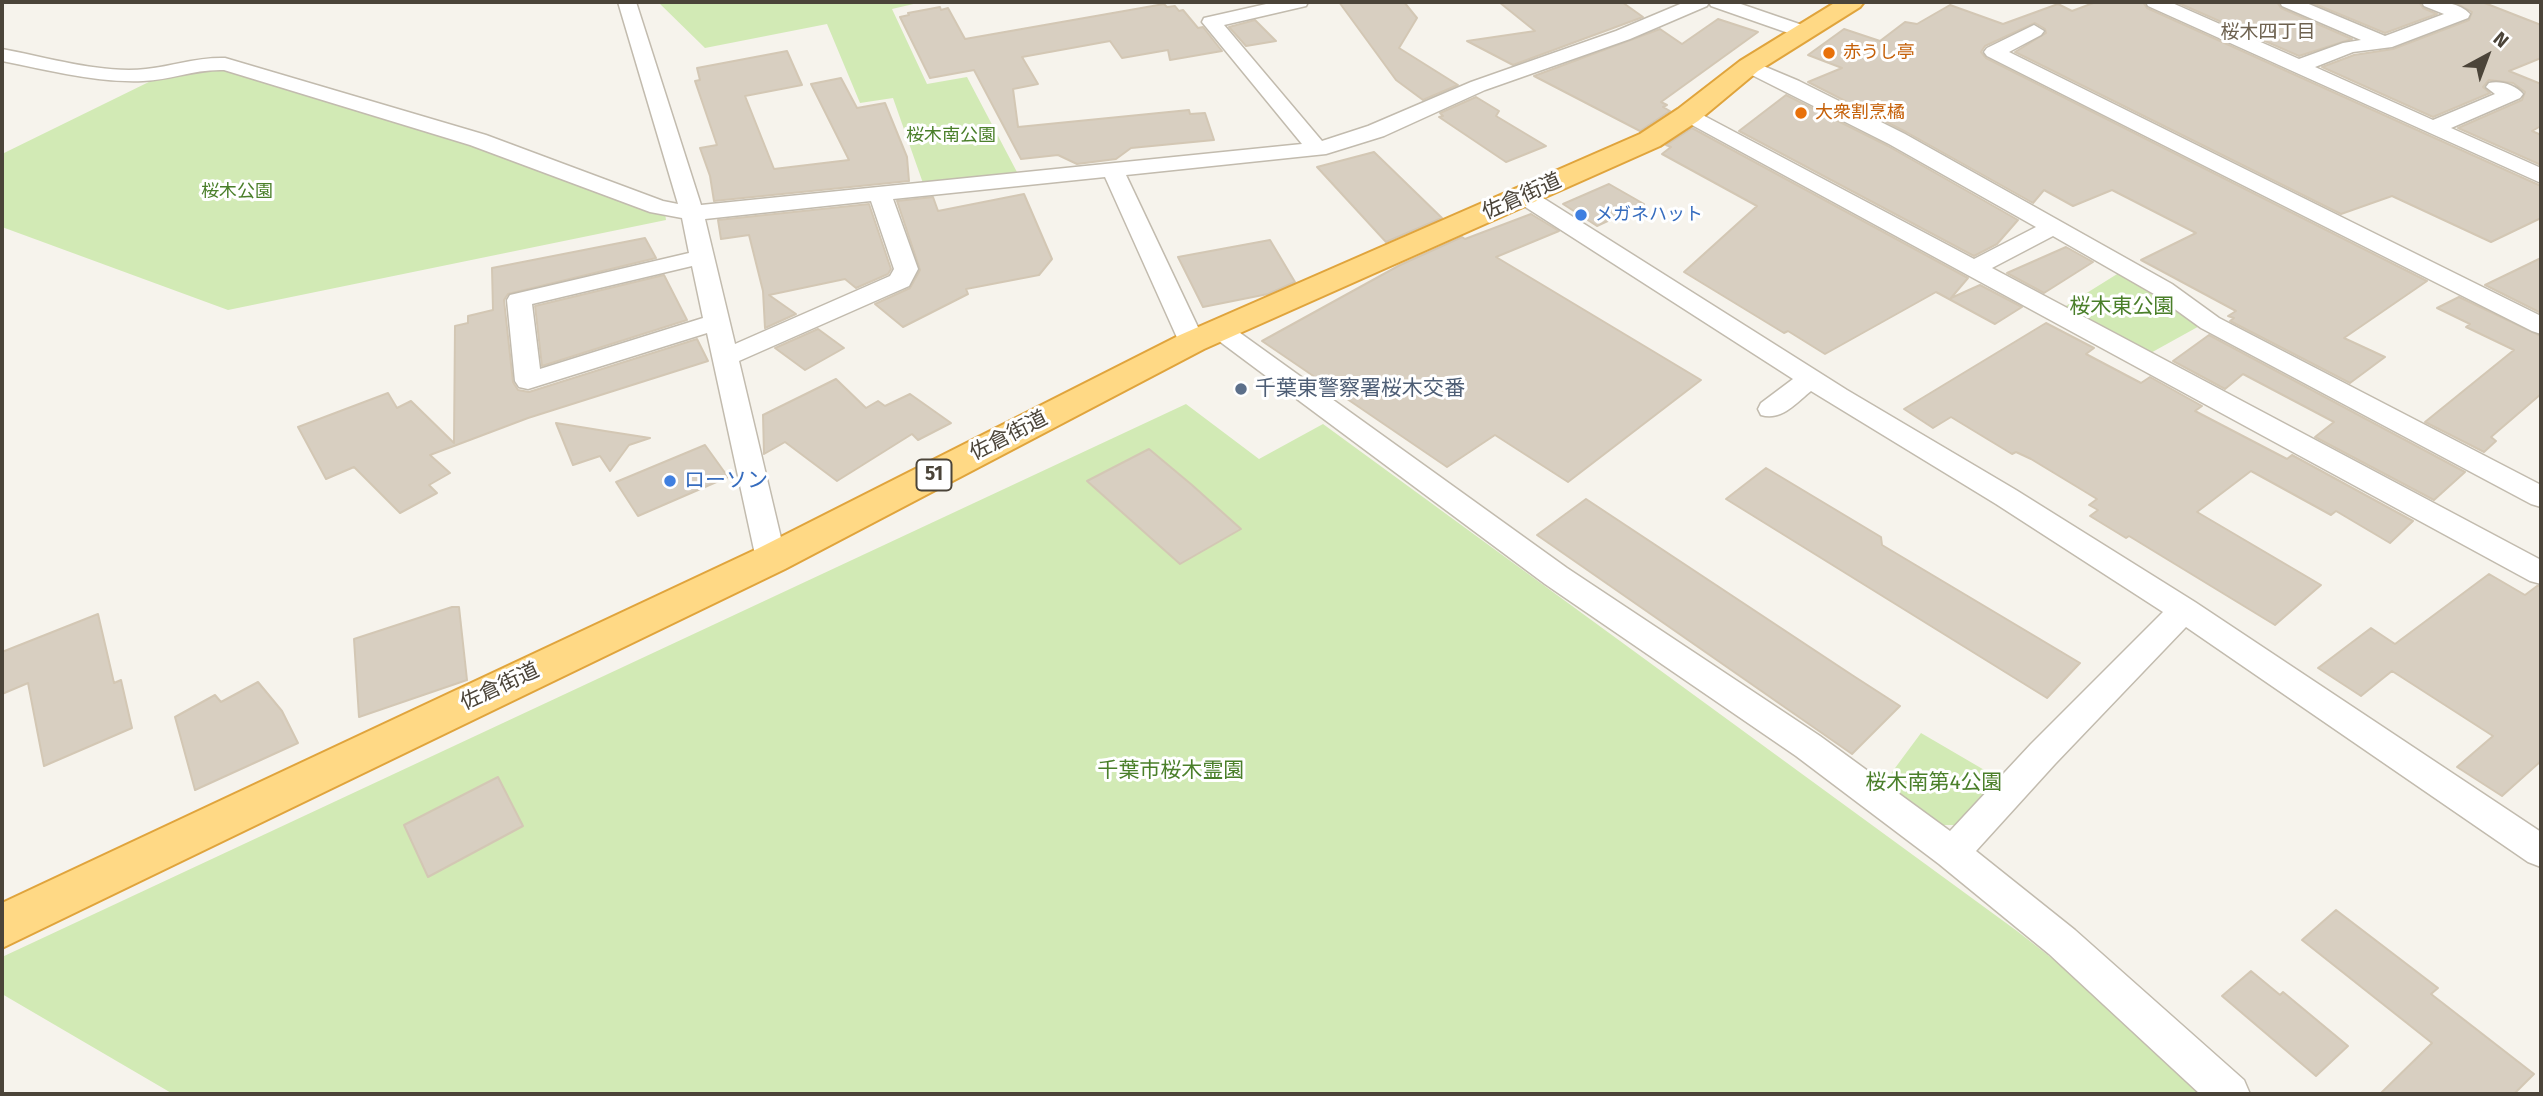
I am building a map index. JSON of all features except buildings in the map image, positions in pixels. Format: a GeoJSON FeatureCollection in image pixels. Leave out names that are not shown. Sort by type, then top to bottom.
{"type":"FeatureCollection","features":[{"type":"Feature","properties":{"kind":"highway","name":"佐倉街道"},"geometry":{"type":"LineString","coordinates":[[2,926],[771,559],[1206,336],[1650,140],[1688,115],[1749,66],[1852,2]]}},
{"type":"Feature","properties":{"kind":"street"},"geometry":{"type":"LineString","coordinates":[[627,2],[692,213],[771,559]]}},
{"type":"Feature","properties":{"kind":"street"},"geometry":{"type":"LineString","coordinates":[[1299,2],[1211,22],[1318,149]]}},
{"type":"Feature","properties":{"kind":"street"},"geometry":{"type":"LineString","coordinates":[[2,55],[92,72],[144,75],[201,63],[225,64],[478,140],[658,207],[692,213],[1318,149],[1376,131],[1478,86],[1623,35],[1700,2]]}},
{"type":"Feature","properties":{"kind":"street"},"geometry":{"type":"LineString","coordinates":[[1718,2],[1804,32]]}},
{"type":"Feature","properties":{"kind":"street"},"geometry":{"type":"LineString","coordinates":[[2155,2],[2541,176]]}},
{"type":"Feature","properties":{"kind":"street"},"geometry":{"type":"LineString","coordinates":[[2289,2],[2385,43]]}},
{"type":"Feature","properties":{"kind":"street"},"geometry":{"type":"LineString","coordinates":[[2300,66],[2350,47],[2385,43],[2461,14],[2431,2]]}},
{"type":"Feature","properties":{"kind":"street"},"geometry":{"type":"LineString","coordinates":[[2034,31],[1994,52],[2541,326]]}},
{"type":"Feature","properties":{"kind":"street"},"geometry":{"type":"LineString","coordinates":[[1749,66],[1897,139],[2163,289],[2210,323],[2541,497]]}},
{"type":"Feature","properties":{"kind":"street"},"geometry":{"type":"LineString","coordinates":[[2434,127],[2513,95]]}},
{"type":"Feature","properties":{"kind":"street"},"geometry":{"type":"LineString","coordinates":[[1688,115],[2541,573]]}},
{"type":"Feature","properties":{"kind":"street"},"geometry":{"type":"LineString","coordinates":[[1113,170],[1206,336],[1808,746],[1952,853],[2062,942],[2230,1094]]}},
{"type":"Feature","properties":{"kind":"street"},"geometry":{"type":"LineString","coordinates":[[724,358],[900,281],[906,269],[880,194]]}},
{"type":"Feature","properties":{"kind":"street"},"geometry":{"type":"LineString","coordinates":[[1524,196],[2184,610],[2541,851]]}},
{"type":"Feature","properties":{"kind":"street"},"geometry":{"type":"LineString","coordinates":[[1973,269],[2051,228]]}},
{"type":"Feature","properties":{"kind":"street"},"geometry":{"type":"LineString","coordinates":[[702,257],[519,300],[528,381],[716,321]]}},
{"type":"Feature","properties":{"kind":"street"},"geometry":{"type":"LineString","coordinates":[[1771,409],[1811,377]]}},
{"type":"Feature","properties":{"kind":"street"},"geometry":{"type":"LineString","coordinates":[[1952,853],[2043,754],[2184,610]]}},
{"type":"Feature","properties":{"kind":"green space","name":"桜木南公園"},"geometry":{"type":"Polygon","coordinates":[[[658,2],[922,2],[892,9],[927,84],[967,77],[1018,174],[924,186],[893,98],[860,103],[827,24],[705,48],[658,2]]]}},
{"type":"Feature","properties":{"kind":"green space","name":"桜木公園"},"geometry":{"type":"Polygon","coordinates":[[[211,66],[489,148],[665,213],[666,220],[228,310],[2,227],[2,154],[159,77],[211,66]]]}},
{"type":"Feature","properties":{"kind":"green space","name":"桜木東公園"},"geometry":{"type":"Polygon","coordinates":[[[2122,271],[2203,324],[2147,355],[2061,309],[2122,271]]]}},
{"type":"Feature","properties":{"kind":"green space","name":"千葉市桜木霊園"},"geometry":{"type":"Polygon","coordinates":[[[1186,404],[1259,459],[1323,424],[2017,931],[2159,1042],[2211,1094],[173,1094],[2,994],[2,957],[1186,404]]]}},
{"type":"Feature","properties":{"kind":"green space","name":"桜木南第4公園"},"geometry":{"type":"Polygon","coordinates":[[[1921,733],[1998,778],[1957,825],[1934,825],[1878,791],[1921,733]]]}},
{"type":"Feature","properties":{"kind":"place","name":"赤うし亭"},"geometry":{"type":"Point","coordinates":[1829,53]}},
{"type":"Feature","properties":{"kind":"place","name":"大衆割烹橘"},"geometry":{"type":"Point","coordinates":[1801,113]}},
{"type":"Feature","properties":{"kind":"place","name":"メガネハット"},"geometry":{"type":"Point","coordinates":[1581,215]}},
{"type":"Feature","properties":{"kind":"place","name":"千葉東警察署桜木交番"},"geometry":{"type":"Point","coordinates":[1241,389]}},
{"type":"Feature","properties":{"kind":"place","name":"ローソン"},"geometry":{"type":"Point","coordinates":[670,481]}},
{"type":"Feature","properties":{"kind":"district","name":"桜木四丁目"},"geometry":{"type":"Point","coordinates":[2268,33]}}]}
